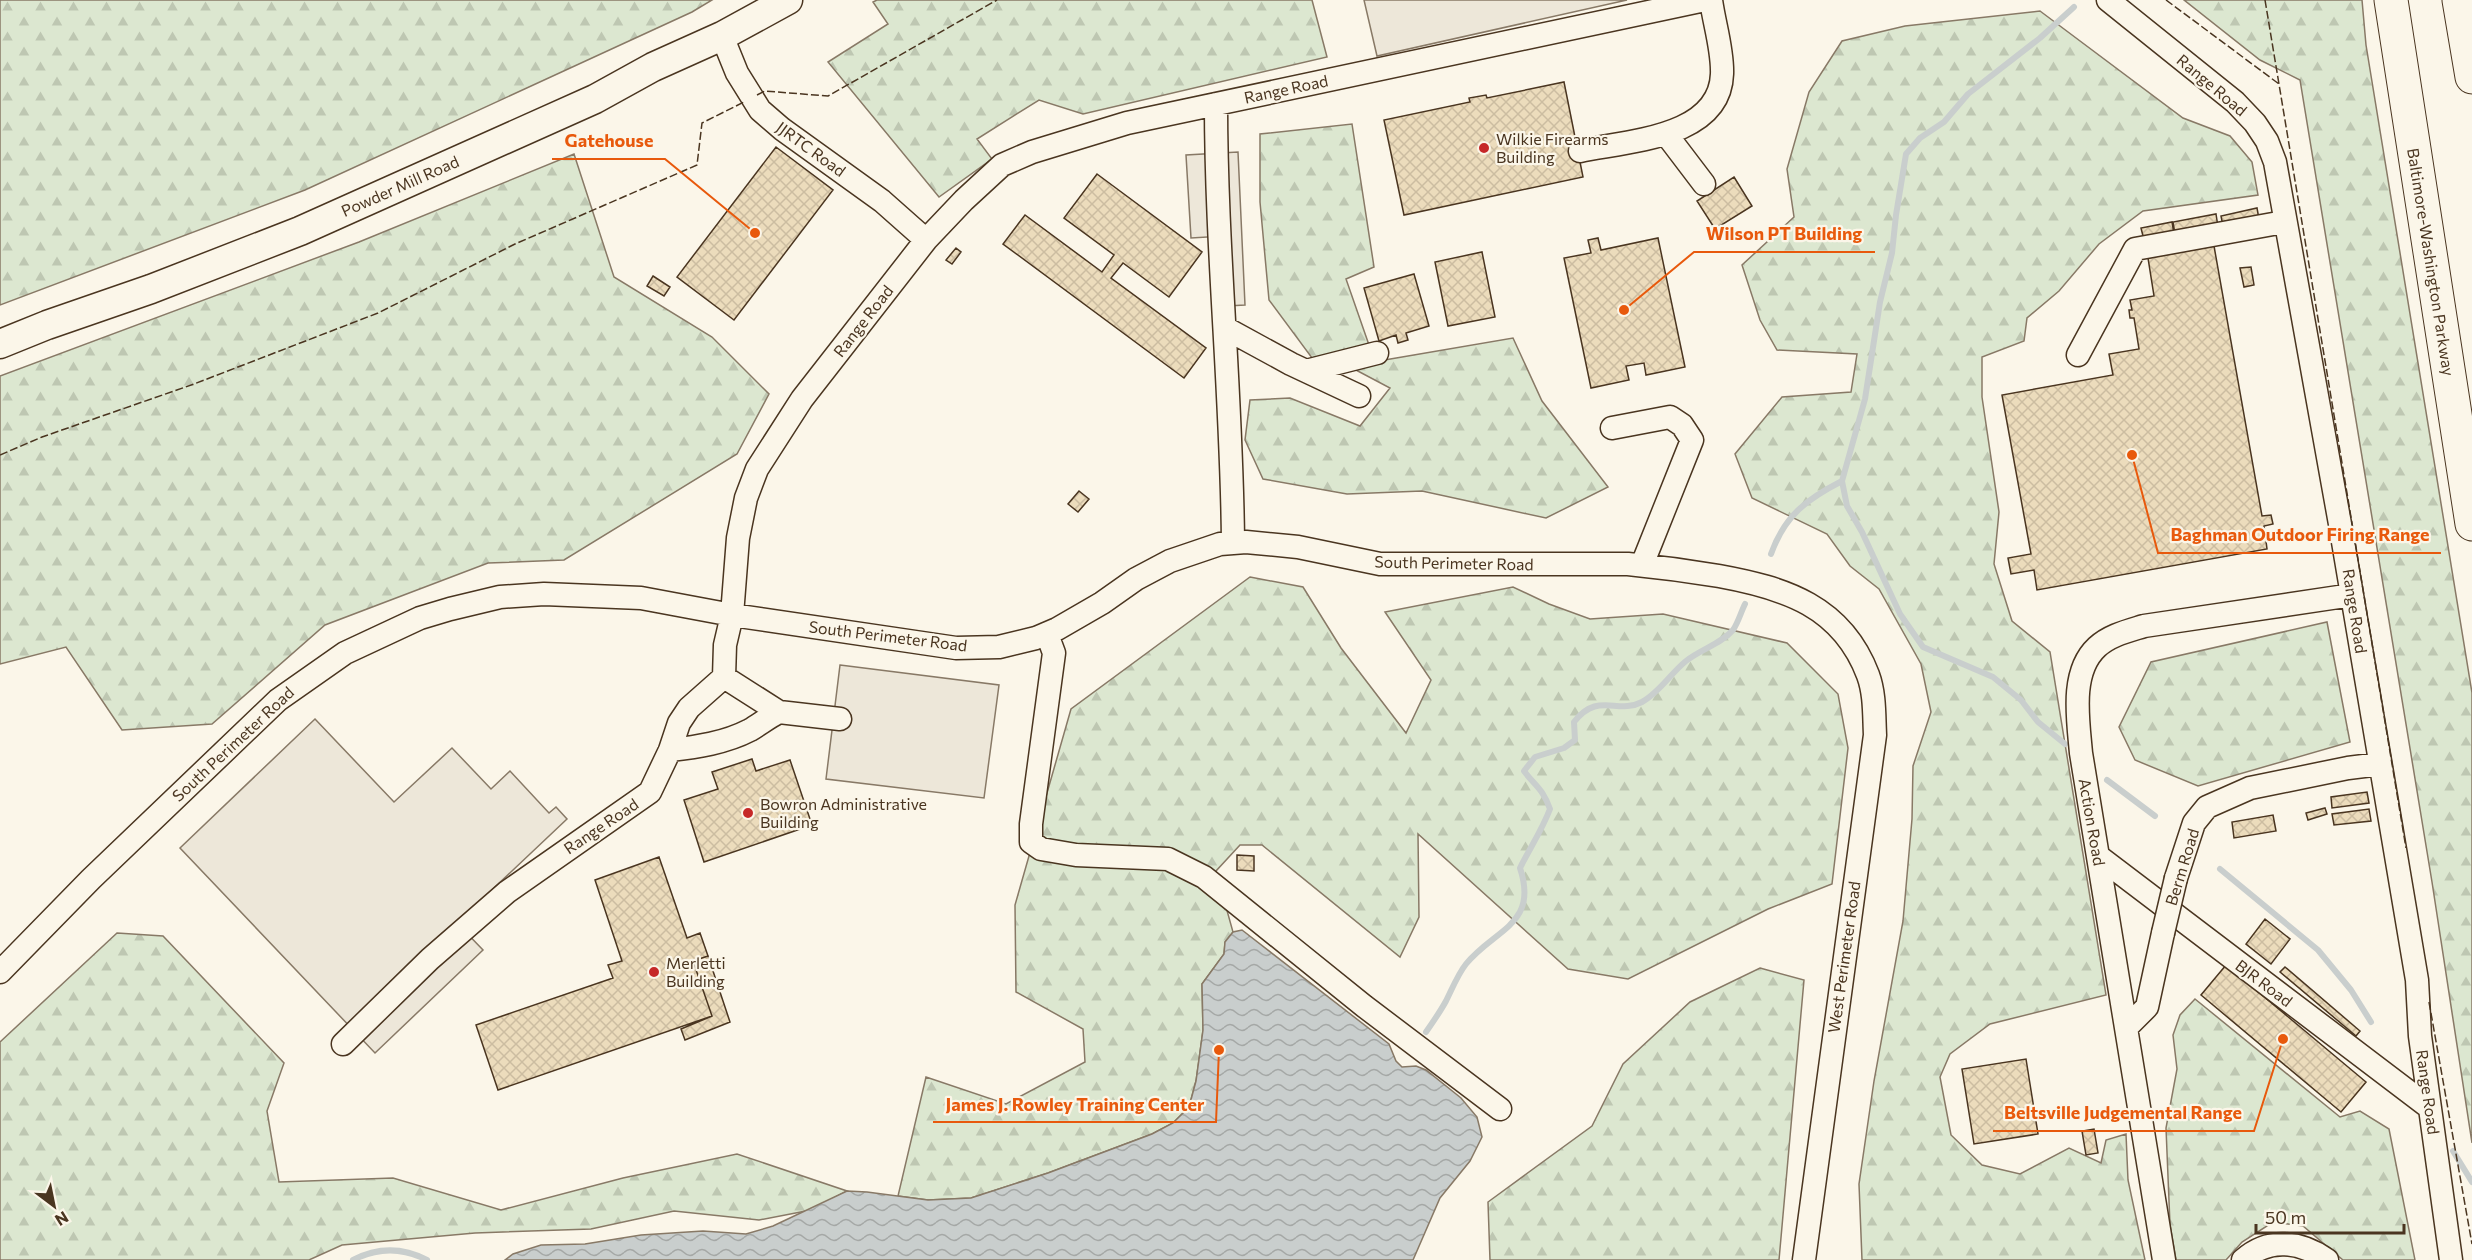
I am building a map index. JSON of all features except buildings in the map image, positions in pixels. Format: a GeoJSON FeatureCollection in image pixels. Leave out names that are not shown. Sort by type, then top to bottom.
{"type":"FeatureCollection","features":[{"type":"Feature","properties":{"kind":"highway"},"geometry":{"type":"LineString","coordinates":[[2384,0],[2400,62]]}},
{"type":"Feature","properties":{"kind":"highway","name":"Baltimore-Washington Parkway"},"geometry":{"type":"LineString","coordinates":[[2391,0],[2472,524]]}},
{"type":"Feature","properties":{"kind":"highway"},"geometry":{"type":"LineString","coordinates":[[2459,0],[2472,77]]}},
{"type":"Feature","properties":{"kind":"main road","name":"Powder Mill Road"},"geometry":{"type":"LineString","coordinates":[[0,344],[47,324],[150,289],[300,231],[596,99],[653,67],[722,36],[788,0]]}},
{"type":"Feature","properties":{"kind":"lane","name":"Range Road"},"geometry":{"type":"LineString","coordinates":[[343,1044],[430,959],[507,892],[650,792],[670,750],[679,723],[689,708],[724,677],[725,645],[732,615],[738,538],[746,498],[757,469],[802,399],[926,240],[1002,165],[1032,152],[1127,123],[1705,0]]}},
{"type":"Feature","properties":{"kind":"lane"},"geometry":{"type":"LineString","coordinates":[[1580,151],[1666,134],[1702,117],[1720,91],[1722,72],[1711,0]]}},
{"type":"Feature","properties":{"kind":"lane","name":"Range Road"},"geometry":{"type":"LineString","coordinates":[[2108,0],[2235,102],[2255,123],[2267,141],[2275,162],[2352,595],[2417,980],[2420,1036],[2451,1260]]}},
{"type":"Feature","properties":{"kind":"lane","name":"JJRTC Road"},"geometry":{"type":"LineString","coordinates":[[722,36],[737,73],[760,110],[782,129],[882,201],[926,240]]}},
{"type":"Feature","properties":{"kind":"lane"},"geometry":{"type":"LineString","coordinates":[[1216,104],[1216,170],[1233,543]]}},
{"type":"Feature","properties":{"kind":"lane"},"geometry":{"type":"LineString","coordinates":[[1666,134],[1704,184]]}},
{"type":"Feature","properties":{"kind":"lane"},"geometry":{"type":"LineString","coordinates":[[2078,355],[2135,249],[2284,222]]}},
{"type":"Feature","properties":{"kind":"lane"},"geometry":{"type":"LineString","coordinates":[[1225,328],[1359,396]]}},
{"type":"Feature","properties":{"kind":"lane"},"geometry":{"type":"LineString","coordinates":[[1306,371],[1377,353]]}},
{"type":"Feature","properties":{"kind":"lane"},"geometry":{"type":"LineString","coordinates":[[1612,428],[1670,417],[1682,425],[1692,440],[1686,460],[1642,565]]}},
{"type":"Feature","properties":{"kind":"lane","name":"South Perimeter Road"},"geometry":{"type":"LineString","coordinates":[[0,972],[91,879],[278,700],[345,653],[420,618],[500,597],[544,594],[641,598],[732,615],[956,648],[1014,645],[1047,634],[1102,603],[1136,579],[1170,561],[1220,544],[1246,542],[1298,547],[1380,564],[1642,565],[1668,567],[1749,582],[1800,598],[1823,613],[1842,631],[1858,656]]}},
{"type":"Feature","properties":{"kind":"lane","name":"Action Road"},"geometry":{"type":"LineString","coordinates":[[2164,1260],[2081,753],[2078,723],[2079,679],[2087,660],[2098,646],[2116,634],[2144,626],[2352,595]]}},
{"type":"Feature","properties":{"kind":"lane"},"geometry":{"type":"LineString","coordinates":[[1047,634],[1054,653],[1031,824],[1031,842],[1041,849],[1076,855],[1168,859],[1204,877],[1364,1006],[1500,1109]]}},
{"type":"Feature","properties":{"kind":"lane","name":"West Perimeter Road"},"geometry":{"type":"LineString","coordinates":[[1804,1260],[1875,735],[1873,698],[1868,676],[1858,656]]}},
{"type":"Feature","properties":{"kind":"lane"},"geometry":{"type":"LineString","coordinates":[[724,677],[779,712],[840,719]]}},
{"type":"Feature","properties":{"kind":"lane"},"geometry":{"type":"LineString","coordinates":[[670,750],[697,747],[731,738],[750,730],[779,712]]}},
{"type":"Feature","properties":{"kind":"lane","name":"Berm Road"},"geometry":{"type":"LineString","coordinates":[[2127,1027],[2147,1007],[2176,878],[2194,823],[2207,807],[2250,788],[2348,768],[2380,764]]}},
{"type":"Feature","properties":{"kind":"lane","name":"BJR Road"},"geometry":{"type":"LineString","coordinates":[[2098,856],[2430,1108]]}},
{"type":"Feature","properties":{"kind":"lane"},"geometry":{"type":"LineString","coordinates":[[2243,1260],[2251,1253],[2270,1245],[2291,1244],[2311,1249],[2326,1260]]}},
{"type":"Feature","properties":{"kind":"green space"},"geometry":{"type":"Polygon","coordinates":[[[0,0],[712,0],[692,12],[305,190],[0,305],[0,0]]]}},
{"type":"Feature","properties":{"kind":"green space"},"geometry":{"type":"Polygon","coordinates":[[[877,0],[1312,0],[1327,57],[1083,114],[1039,100],[977,139],[992,159],[939,197],[828,62],[888,24],[873,2],[877,0]]]}},
{"type":"Feature","properties":{"kind":"green space"},"geometry":{"type":"Polygon","coordinates":[[[2184,0],[2362,0],[2366,45],[2472,693],[2472,1143],[2432,882],[2300,80],[2260,60],[2184,0]]]}},
{"type":"Feature","properties":{"kind":"green space"},"geometry":{"type":"Polygon","coordinates":[[[2040,11],[2183,118],[2230,136],[2252,162],[2258,195],[2143,211],[2099,244],[2059,291],[2027,318],[2024,341],[1982,357],[1982,397],[1999,512],[1994,564],[2012,621],[2050,652],[2106,995],[1990,1024],[1950,1054],[1940,1077],[1951,1135],[1982,1165],[2020,1174],[2069,1148],[2101,1163],[2106,1140],[2126,1134],[2128,1180],[2145,1260],[1862,1260],[1859,1184],[1874,1081],[1903,921],[1912,819],[1913,766],[1931,712],[1921,664],[1879,589],[1850,566],[1827,534],[1752,498],[1735,454],[1782,397],[1851,392],[1857,354],[1777,350],[1760,320],[1742,265],[1794,217],[1787,169],[1809,92],[1842,41],[1905,26],[2040,11]]]}},
{"type":"Feature","properties":{"kind":"green space"},"geometry":{"type":"Polygon","coordinates":[[[1352,124],[1374,267],[1346,279],[1369,345],[1312,358],[1269,300],[1260,202],[1260,134],[1352,124]]]}},
{"type":"Feature","properties":{"kind":"green space"},"geometry":{"type":"Polygon","coordinates":[[[574,154],[614,277],[712,337],[769,394],[737,454],[564,560],[488,563],[325,625],[212,724],[122,730],[66,647],[0,664],[0,376],[359,242],[574,154]]]}},
{"type":"Feature","properties":{"kind":"green space"},"geometry":{"type":"Polygon","coordinates":[[[1513,338],[1542,401],[1608,487],[1546,518],[1422,491],[1347,494],[1263,479],[1245,440],[1250,400],[1290,398],[1360,426],[1390,388],[1354,369],[1367,363],[1513,338]]]}},
{"type":"Feature","properties":{"kind":"green space"},"geometry":{"type":"Polygon","coordinates":[[[1250,577],[1303,587],[1341,648],[1406,733],[1431,680],[1385,612],[1513,587],[1549,604],[1590,619],[1663,614],[1787,643],[1838,694],[1848,748],[1832,884],[1768,909],[1628,979],[1568,969],[1418,834],[1419,917],[1400,957],[1262,845],[1240,845],[1216,871],[1233,932],[1225,942],[1224,954],[1202,984],[1203,1030],[1196,1081],[1189,1107],[1173,1123],[1152,1134],[1048,1173],[971,1198],[928,1200],[898,1196],[926,1077],[1006,1104],[1085,1062],[1083,1029],[1016,992],[1015,905],[1071,709],[1250,577]]]}},
{"type":"Feature","properties":{"kind":"green space"},"geometry":{"type":"Polygon","coordinates":[[[2327,622],[2350,742],[2198,786],[2135,760],[2119,727],[2151,662],[2327,622]]]}},
{"type":"Feature","properties":{"kind":"green space"},"geometry":{"type":"Polygon","coordinates":[[[117,933],[163,936],[284,1063],[267,1111],[279,1182],[393,1178],[501,1210],[623,1178],[737,1154],[847,1191],[811,1210],[759,1220],[674,1211],[591,1229],[475,1233],[342,1245],[309,1260],[0,1260],[0,1042],[117,933]]]}},
{"type":"Feature","properties":{"kind":"green space"},"geometry":{"type":"Polygon","coordinates":[[[1760,968],[1804,980],[1779,1260],[1490,1260],[1488,1202],[1592,1126],[1623,1064],[1690,1002],[1760,968]]]}},
{"type":"Feature","properties":{"kind":"green space"},"geometry":{"type":"Polygon","coordinates":[[[2195,999],[2340,1117],[2360,1111],[2389,1129],[2415,1260],[2343,1260],[2303,1226],[2273,1222],[2242,1242],[2226,1260],[2176,1260],[2170,1225],[2166,1128],[2177,1069],[2173,1035],[2180,1015],[2195,999]]]}},
{"type":"Feature","properties":{"kind":"shaded area"},"geometry":{"type":"Polygon","coordinates":[[[1364,0],[1627,0],[1377,56],[1364,0]]]}},
{"type":"Feature","properties":{"kind":"shaded area"},"geometry":{"type":"Polygon","coordinates":[[[1238,152],[1245,305],[1227,306],[1224,236],[1191,238],[1186,155],[1238,152]]]}},
{"type":"Feature","properties":{"kind":"shaded area"},"geometry":{"type":"Polygon","coordinates":[[[840,665],[999,685],[984,798],[826,779],[840,665]]]}},
{"type":"Feature","properties":{"kind":"shaded area"},"geometry":{"type":"Polygon","coordinates":[[[315,719],[394,802],[452,748],[491,789],[510,771],[549,813],[556,807],[567,819],[457,923],[483,950],[375,1053],[180,848],[315,719]]]}},
{"type":"Feature","properties":{"kind":"water"},"geometry":{"type":"Polygon","coordinates":[[[1242,930],[1389,1044],[1396,1061],[1402,1067],[1416,1066],[1426,1070],[1461,1098],[1477,1117],[1482,1137],[1470,1161],[1440,1198],[1413,1260],[505,1260],[513,1254],[541,1245],[585,1244],[641,1235],[703,1231],[746,1234],[773,1226],[847,1191],[928,1200],[971,1198],[1048,1173],[1152,1134],[1173,1123],[1189,1107],[1196,1081],[1203,1030],[1202,984],[1224,954],[1225,942],[1233,932],[1242,930]]]}},
{"type":"Feature","properties":{"kind":"waterway"},"geometry":{"type":"LineString","coordinates":[[2065,744],[2038,722],[2021,700],[1993,677],[1923,647],[1900,614],[1862,532],[1847,506],[1842,481],[1865,399],[1880,302],[1892,253],[1906,154],[1920,138],[1944,122],[1968,94],[2040,38],[2074,7]]}},
{"type":"Feature","properties":{"kind":"waterway"},"geometry":{"type":"LineString","coordinates":[[1771,554],[1790,519],[1808,502],[1842,481]]}},
{"type":"Feature","properties":{"kind":"waterway"},"geometry":{"type":"LineString","coordinates":[[1426,1032],[1444,1005],[1466,964],[1511,924],[1519,914],[1524,902],[1520,868],[1550,809],[1542,792],[1524,771],[1535,757],[1564,748],[1575,740],[1574,722],[1591,708],[1599,705],[1633,705],[1648,698],[1686,661],[1728,635],[1735,627],[1745,604]]}},
{"type":"Feature","properties":{"kind":"waterway"},"geometry":{"type":"LineString","coordinates":[[2107,780],[2155,816]]}},
{"type":"Feature","properties":{"kind":"waterway"},"geometry":{"type":"LineString","coordinates":[[2220,869],[2318,950],[2351,990],[2371,1022]]}},
{"type":"Feature","properties":{"kind":"waterway"},"geometry":{"type":"LineString","coordinates":[[2453,1151],[2472,1182]]}},
{"type":"Feature","properties":{"kind":"waterway"},"geometry":{"type":"LineString","coordinates":[[353,1260],[372,1253],[390,1250],[408,1253],[427,1260]]}},
{"type":"Feature","properties":{"kind":"fence"},"geometry":{"type":"LineString","coordinates":[[757,95],[765,91],[828,96],[997,0]]}},
{"type":"Feature","properties":{"kind":"fence"},"geometry":{"type":"LineString","coordinates":[[2166,0],[2279,84]]}},
{"type":"Feature","properties":{"kind":"fence"},"geometry":{"type":"LineString","coordinates":[[2265,0],[2406,848]]}},
{"type":"Feature","properties":{"kind":"fence"},"geometry":{"type":"LineString","coordinates":[[0,455],[42,437],[194,384],[378,313],[515,244],[697,165],[702,123],[744,102]]}},
{"type":"Feature","properties":{"kind":"fence"},"geometry":{"type":"LineString","coordinates":[[2429,1002],[2472,1244]]}},
{"type":"Feature","properties":{"kind":"place","name":"Wilkie Firearms Building"},"geometry":{"type":"Point","coordinates":[1484,148]}},
{"type":"Feature","properties":{"kind":"place","name":"Gatehouse"},"geometry":{"type":"Point","coordinates":[755,233]}},
{"type":"Feature","properties":{"kind":"place","name":"Wilson PT Building"},"geometry":{"type":"Point","coordinates":[1624,310]}},
{"type":"Feature","properties":{"kind":"place","name":"Baghman Outdoor Firing Range"},"geometry":{"type":"Point","coordinates":[2132,455]}},
{"type":"Feature","properties":{"kind":"place","name":"Bowron Administrative Building"},"geometry":{"type":"Point","coordinates":[748,813]}},
{"type":"Feature","properties":{"kind":"place","name":"Merletti Building"},"geometry":{"type":"Point","coordinates":[654,972]}},
{"type":"Feature","properties":{"kind":"place","name":"Beltsville Judgemental Range"},"geometry":{"type":"Point","coordinates":[2283,1039]}},
{"type":"Feature","properties":{"kind":"place","name":"James J. Rowley Training Center"},"geometry":{"type":"Point","coordinates":[1219,1050]}}]}
